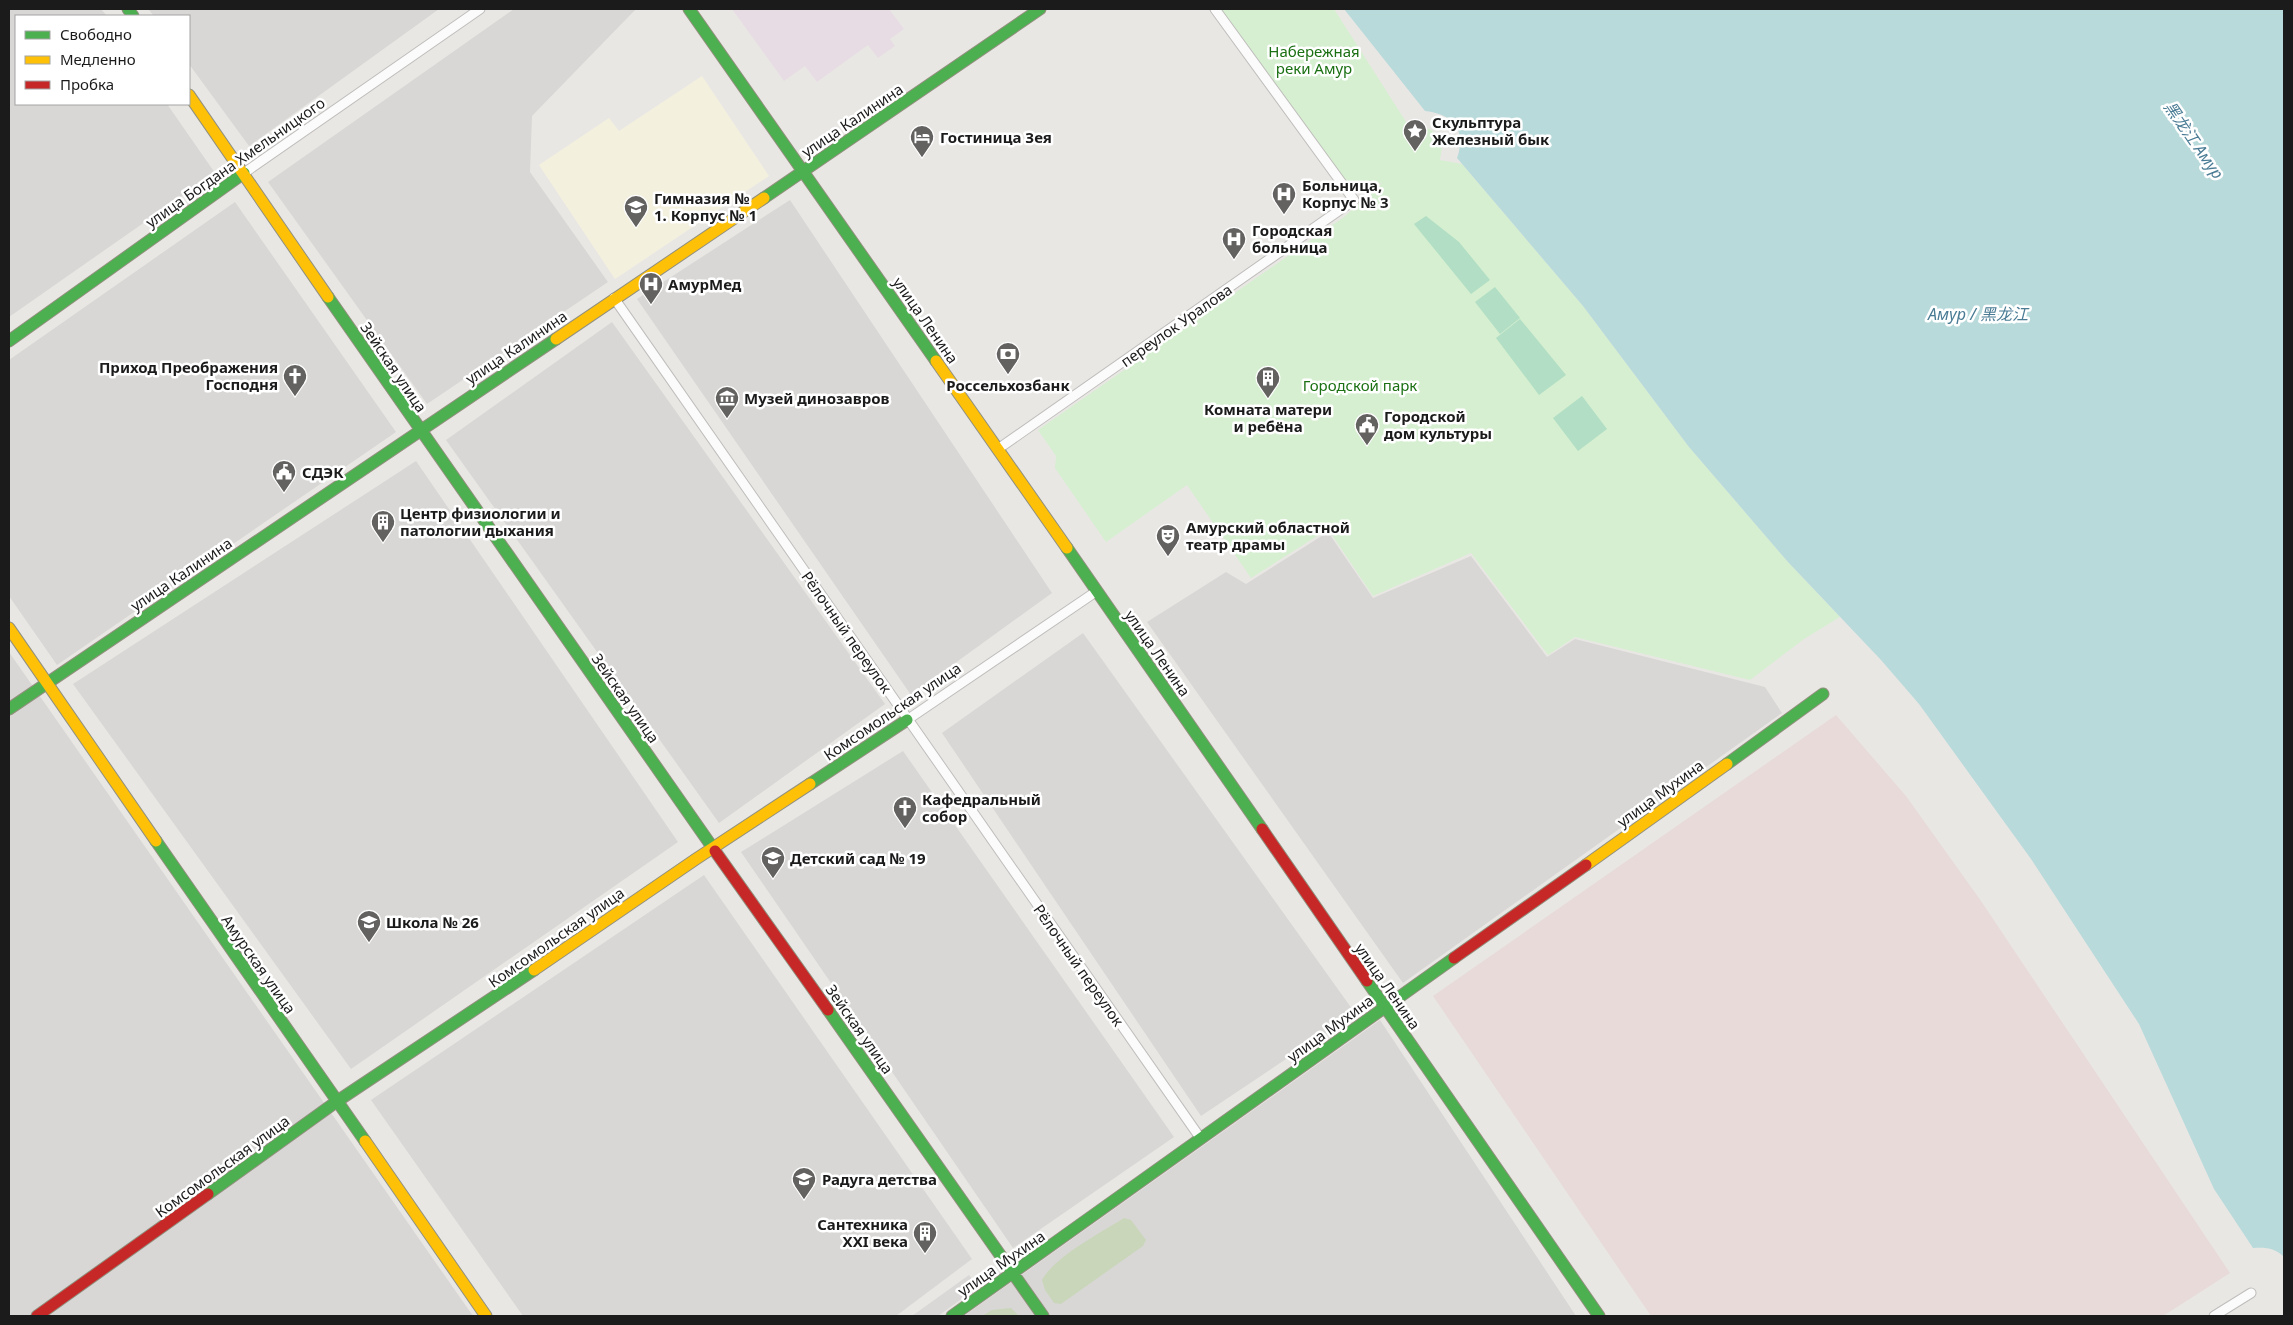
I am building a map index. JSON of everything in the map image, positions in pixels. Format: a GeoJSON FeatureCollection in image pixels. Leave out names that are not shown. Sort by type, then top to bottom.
{"type":"FeatureCollection","features":[{"type":"Feature","properties":{"kind":"street","name":"улица Богдана Хмельницкого"},"geometry":{"type":"LineString","coordinates":[[9,341],[244,173],[480,9]]}},
{"type":"Feature","properties":{"kind":"street","name":"улица Ленина"},"geometry":{"type":"LineString","coordinates":[[689,9],[1097,591],[1599,1316]]}},
{"type":"Feature","properties":{"kind":"street","name":"улица Калинина"},"geometry":{"type":"LineString","coordinates":[[9,710],[1040,9]]}},
{"type":"Feature","properties":{"kind":"street","name":"переулок Уралова"},"geometry":{"type":"LineString","coordinates":[[998,449],[1354,200],[1214,9]]}},
{"type":"Feature","properties":{"kind":"street","name":"Зейская улица"},"geometry":{"type":"LineString","coordinates":[[190,96],[420,431],[1043,1316]]}},
{"type":"Feature","properties":{"kind":"street","name":"Рёлочный переулок"},"geometry":{"type":"LineString","coordinates":[[614,298],[1201,1139]]}},
{"type":"Feature","properties":{"kind":"street","name":"Комсомольская улица"},"geometry":{"type":"LineString","coordinates":[[37,1316],[336,1102],[450,1028],[864,746],[908,720],[1097,591]]}},
{"type":"Feature","properties":{"kind":"street","name":"Амурская улица"},"geometry":{"type":"LineString","coordinates":[[9,628],[486,1316]]}},
{"type":"Feature","properties":{"kind":"street","name":"улица Мухина"},"geometry":{"type":"LineString","coordinates":[[952,1316],[1823,694]]}},
{"type":"Feature","properties":{"kind":"street"},"geometry":{"type":"LineString","coordinates":[[2214,1316],[2250,1292]]}},
{"type":"Feature","properties":{"kind":"shaded area"},"geometry":{"type":"Polygon","coordinates":[[[9,9],[101,9],[106,15],[15,15],[15,105],[168,105],[215,173],[9,317],[9,9]]]}},
{"type":"Feature","properties":{"kind":"shaded area"},"geometry":{"type":"Polygon","coordinates":[[[148,9],[439,9],[249,146],[190,65],[190,15],[153,15],[148,9]]]}},
{"type":"Feature","properties":{"kind":"shaded area"},"geometry":{"type":"Polygon","coordinates":[[[514,9],[636,9],[532,116],[530,172],[608,282],[427,404],[268,182],[514,9]]]}},
{"type":"Feature","properties":{"kind":"shaded area"},"geometry":{"type":"Polygon","coordinates":[[[732,9],[889,9],[904,29],[890,39],[895,46],[878,58],[868,45],[817,82],[805,66],[784,81],[732,9]]]}},
{"type":"Feature","properties":{"kind":"shaded area","name":"Гимназия № 1. Корпус № 1"},"geometry":{"type":"Polygon","coordinates":[[[702,76],[769,176],[615,279],[539,165],[609,118],[619,131],[702,76]]]}},
{"type":"Feature","properties":{"kind":"shaded area"},"geometry":{"type":"Polygon","coordinates":[[[790,200],[1052,593],[911,695],[637,299],[790,200]]]}},
{"type":"Feature","properties":{"kind":"shaded area"},"geometry":{"type":"Polygon","coordinates":[[[235,202],[396,432],[57,665],[9,596],[9,360],[235,202]]]}},
{"type":"Feature","properties":{"kind":"shaded area"},"geometry":{"type":"Polygon","coordinates":[[[612,322],[885,704],[719,823],[446,440],[612,322]]]}},
{"type":"Feature","properties":{"kind":"shaded area"},"geometry":{"type":"Polygon","coordinates":[[[416,461],[678,842],[351,1069],[73,684],[416,461]]]}},
{"type":"Feature","properties":{"kind":"shaded area"},"geometry":{"type":"Polygon","coordinates":[[[1328,532],[1373,598],[1471,556],[1547,657],[1575,639],[1765,687],[1782,713],[1403,983],[1147,622],[1226,572],[1246,584],[1328,532]]]}},
{"type":"Feature","properties":{"kind":"shaded area"},"geometry":{"type":"Polygon","coordinates":[[[1083,633],[1355,1013],[1201,1116],[942,733],[1083,633]]]}},
{"type":"Feature","properties":{"kind":"shaded area"},"geometry":{"type":"Polygon","coordinates":[[[9,652],[473,1316],[9,1316],[9,652]]]}},
{"type":"Feature","properties":{"kind":"shaded area"},"geometry":{"type":"Polygon","coordinates":[[[1836,715],[1906,796],[1981,901],[2230,1273],[2163,1316],[1651,1316],[1433,996],[1836,715]]]}},
{"type":"Feature","properties":{"kind":"shaded area"},"geometry":{"type":"Polygon","coordinates":[[[903,751],[1174,1137],[1013,1248],[741,852],[903,751]]]}},
{"type":"Feature","properties":{"kind":"shaded area"},"geometry":{"type":"Polygon","coordinates":[[[704,875],[972,1259],[896,1316],[523,1316],[371,1100],[704,875]]]}},
{"type":"Feature","properties":{"kind":"shaded area"},"geometry":{"type":"Polygon","coordinates":[[[1380,1020],[1576,1316],[964,1316],[1380,1020]]]}},
{"type":"Feature","properties":{"kind":"shaded area"},"geometry":{"type":"Polygon","coordinates":[[[969,1275],[978,1287],[938,1316],[912,1316],[969,1275]]]}},
{"type":"Feature","properties":{"kind":"green space","name":"Городской парк"},"geometry":{"type":"Polygon","coordinates":[[[1221,9],[1334,9],[1410,128],[1430,129],[1443,140],[1440,160],[1462,164],[1583,306],[1689,447],[1788,562],[1840,617],[1804,639],[1750,680],[1575,637],[1548,655],[1471,553],[1373,596],[1328,529],[1251,578],[1187,485],[1106,542],[1055,468],[1056,456],[1038,430],[1344,217],[1382,183],[1352,189],[1221,9]]]}},
{"type":"Feature","properties":{"kind":"green space"},"geometry":{"type":"Polygon","coordinates":[[[1426,216],[1459,242],[1490,280],[1471,294],[1414,224],[1426,216]]]}},
{"type":"Feature","properties":{"kind":"green space"},"geometry":{"type":"Polygon","coordinates":[[[1495,287],[1520,318],[1500,334],[1475,302],[1495,287]]]}},
{"type":"Feature","properties":{"kind":"green space"},"geometry":{"type":"Polygon","coordinates":[[[1520,319],[1566,375],[1539,395],[1496,338],[1520,319]]]}},
{"type":"Feature","properties":{"kind":"green space"},"geometry":{"type":"Polygon","coordinates":[[[1582,396],[1607,429],[1578,451],[1553,418],[1582,396]]]}},
{"type":"Feature","properties":{"kind":"green space"},"geometry":{"type":"Polygon","coordinates":[[[1124,1218],[1131,1220],[1146,1240],[1143,1246],[1061,1304],[1054,1303],[1045,1290],[1042,1280],[1048,1271],[1067,1254],[1124,1218]]]}},
{"type":"Feature","properties":{"kind":"green space"},"geometry":{"type":"Polygon","coordinates":[[[1011,1308],[1019,1316],[982,1316],[992,1310],[1011,1308]]]}},
{"type":"Feature","properties":{"kind":"water","name":"Амур / 黑龙江"},"geometry":{"type":"Polygon","coordinates":[[[1344,9],[2284,9],[2284,1257],[2270,1249],[2253,1248],[2214,1189],[2139,1024],[2031,859],[1919,704],[1881,660],[1788,562],[1689,447],[1583,306],[1457,158],[1460,139],[1455,125],[1443,116],[1425,111],[1344,9]]]}},
{"type":"Feature","properties":{"kind":"traffic: fast"},"geometry":{"type":"LineString","coordinates":[[128,9],[132,15]]}},
{"type":"Feature","properties":{"kind":"traffic: fast"},"geometry":{"type":"LineString","coordinates":[[689,9],[936,361]]}},
{"type":"Feature","properties":{"kind":"traffic: fast"},"geometry":{"type":"LineString","coordinates":[[764,198],[1040,9]]}},
{"type":"Feature","properties":{"kind":"traffic: fast"},"geometry":{"type":"LineString","coordinates":[[9,341],[244,173]]}},
{"type":"Feature","properties":{"kind":"traffic: fast"},"geometry":{"type":"LineString","coordinates":[[328,297],[715,851]]}},
{"type":"Feature","properties":{"kind":"traffic: fast"},"geometry":{"type":"LineString","coordinates":[[9,709],[556,339]]}},
{"type":"Feature","properties":{"kind":"traffic: fast"},"geometry":{"type":"LineString","coordinates":[[1067,548],[1262,829]]}},
{"type":"Feature","properties":{"kind":"traffic: fast"},"geometry":{"type":"LineString","coordinates":[[1727,764],[1823,694]]}},
{"type":"Feature","properties":{"kind":"traffic: fast"},"geometry":{"type":"LineString","coordinates":[[810,784],[907,720]]}},
{"type":"Feature","properties":{"kind":"traffic: fast"},"geometry":{"type":"LineString","coordinates":[[156,841],[365,1141]]}},
{"type":"Feature","properties":{"kind":"traffic: fast"},"geometry":{"type":"LineString","coordinates":[[952,1316],[1454,958]]}},
{"type":"Feature","properties":{"kind":"traffic: fast"},"geometry":{"type":"LineString","coordinates":[[208,1194],[336,1102],[534,970]]}},
{"type":"Feature","properties":{"kind":"traffic: fast"},"geometry":{"type":"LineString","coordinates":[[1367,981],[1599,1316]]}},
{"type":"Feature","properties":{"kind":"traffic: fast"},"geometry":{"type":"LineString","coordinates":[[828,1010],[1043,1316]]}},
{"type":"Feature","properties":{"kind":"traffic: slow"},"geometry":{"type":"LineString","coordinates":[[190,96],[328,297]]}},
{"type":"Feature","properties":{"kind":"traffic: slow"},"geometry":{"type":"LineString","coordinates":[[556,339],[764,198]]}},
{"type":"Feature","properties":{"kind":"traffic: slow"},"geometry":{"type":"LineString","coordinates":[[936,361],[1067,548]]}},
{"type":"Feature","properties":{"kind":"traffic: slow"},"geometry":{"type":"LineString","coordinates":[[9,628],[156,841]]}},
{"type":"Feature","properties":{"kind":"traffic: slow"},"geometry":{"type":"LineString","coordinates":[[1586,865],[1727,764]]}},
{"type":"Feature","properties":{"kind":"traffic: slow"},"geometry":{"type":"LineString","coordinates":[[534,970],[696,859],[810,784]]}},
{"type":"Feature","properties":{"kind":"traffic: slow"},"geometry":{"type":"LineString","coordinates":[[365,1141],[486,1316]]}},
{"type":"Feature","properties":{"kind":"traffic: jam"},"geometry":{"type":"LineString","coordinates":[[1262,829],[1367,981]]}},
{"type":"Feature","properties":{"kind":"traffic: jam"},"geometry":{"type":"LineString","coordinates":[[715,851],[828,1010]]}},
{"type":"Feature","properties":{"kind":"traffic: jam"},"geometry":{"type":"LineString","coordinates":[[1454,958],[1586,865]]}},
{"type":"Feature","properties":{"kind":"traffic: jam"},"geometry":{"type":"LineString","coordinates":[[37,1316],[208,1194]]}},
{"type":"Feature","properties":{"kind":"place","name":"Скульптура Железный бык"},"geometry":{"type":"Point","coordinates":[1415,152]}},
{"type":"Feature","properties":{"kind":"place","name":"Гостиница Зея"},"geometry":{"type":"Point","coordinates":[922,158]}},
{"type":"Feature","properties":{"kind":"place","name":"Больница, Корпус № 3"},"geometry":{"type":"Point","coordinates":[1284,215]}},
{"type":"Feature","properties":{"kind":"place","name":"Гимназия № 1. Корпус № 1"},"geometry":{"type":"Point","coordinates":[636,228]}},
{"type":"Feature","properties":{"kind":"place","name":"Городская больница"},"geometry":{"type":"Point","coordinates":[1234,260]}},
{"type":"Feature","properties":{"kind":"place","name":"АмурМед"},"geometry":{"type":"Point","coordinates":[651,305]}},
{"type":"Feature","properties":{"kind":"place","name":"Россельхозбанк"},"geometry":{"type":"Point","coordinates":[1008,375]}},
{"type":"Feature","properties":{"kind":"place","name":"Приход Преображения Господня"},"geometry":{"type":"Point","coordinates":[295,397]}},
{"type":"Feature","properties":{"kind":"place","name":"Комната матери и ребёна"},"geometry":{"type":"Point","coordinates":[1268,399]}},
{"type":"Feature","properties":{"kind":"place","name":"Музей динозавров"},"geometry":{"type":"Point","coordinates":[727,419]}},
{"type":"Feature","properties":{"kind":"place","name":"Городской дом культуры"},"geometry":{"type":"Point","coordinates":[1367,446]}},
{"type":"Feature","properties":{"kind":"place","name":"СДЭК"},"geometry":{"type":"Point","coordinates":[284,493]}},
{"type":"Feature","properties":{"kind":"place","name":"Центр физиологии и патологии дыхания"},"geometry":{"type":"Point","coordinates":[383,543]}},
{"type":"Feature","properties":{"kind":"place","name":"Амурский областной театр драмы"},"geometry":{"type":"Point","coordinates":[1168,557]}},
{"type":"Feature","properties":{"kind":"place","name":"Кафедральный собор"},"geometry":{"type":"Point","coordinates":[905,829]}},
{"type":"Feature","properties":{"kind":"place","name":"Детский сад № 19"},"geometry":{"type":"Point","coordinates":[773,879]}},
{"type":"Feature","properties":{"kind":"place","name":"Школа № 26"},"geometry":{"type":"Point","coordinates":[369,943]}},
{"type":"Feature","properties":{"kind":"place","name":"Радуга детства"},"geometry":{"type":"Point","coordinates":[804,1200]}},
{"type":"Feature","properties":{"kind":"place","name":"Сантехника XXI века"},"geometry":{"type":"Point","coordinates":[925,1254]}},
{"type":"Feature","properties":{"kind":"park label","name":"Набережная реки Амур"},"geometry":{"type":"Point","coordinates":[1314,60]}},
{"type":"Feature","properties":{"kind":"water label","name":"黑龙江 Амур"},"geometry":{"type":"Point","coordinates":[2194,140]}}]}
